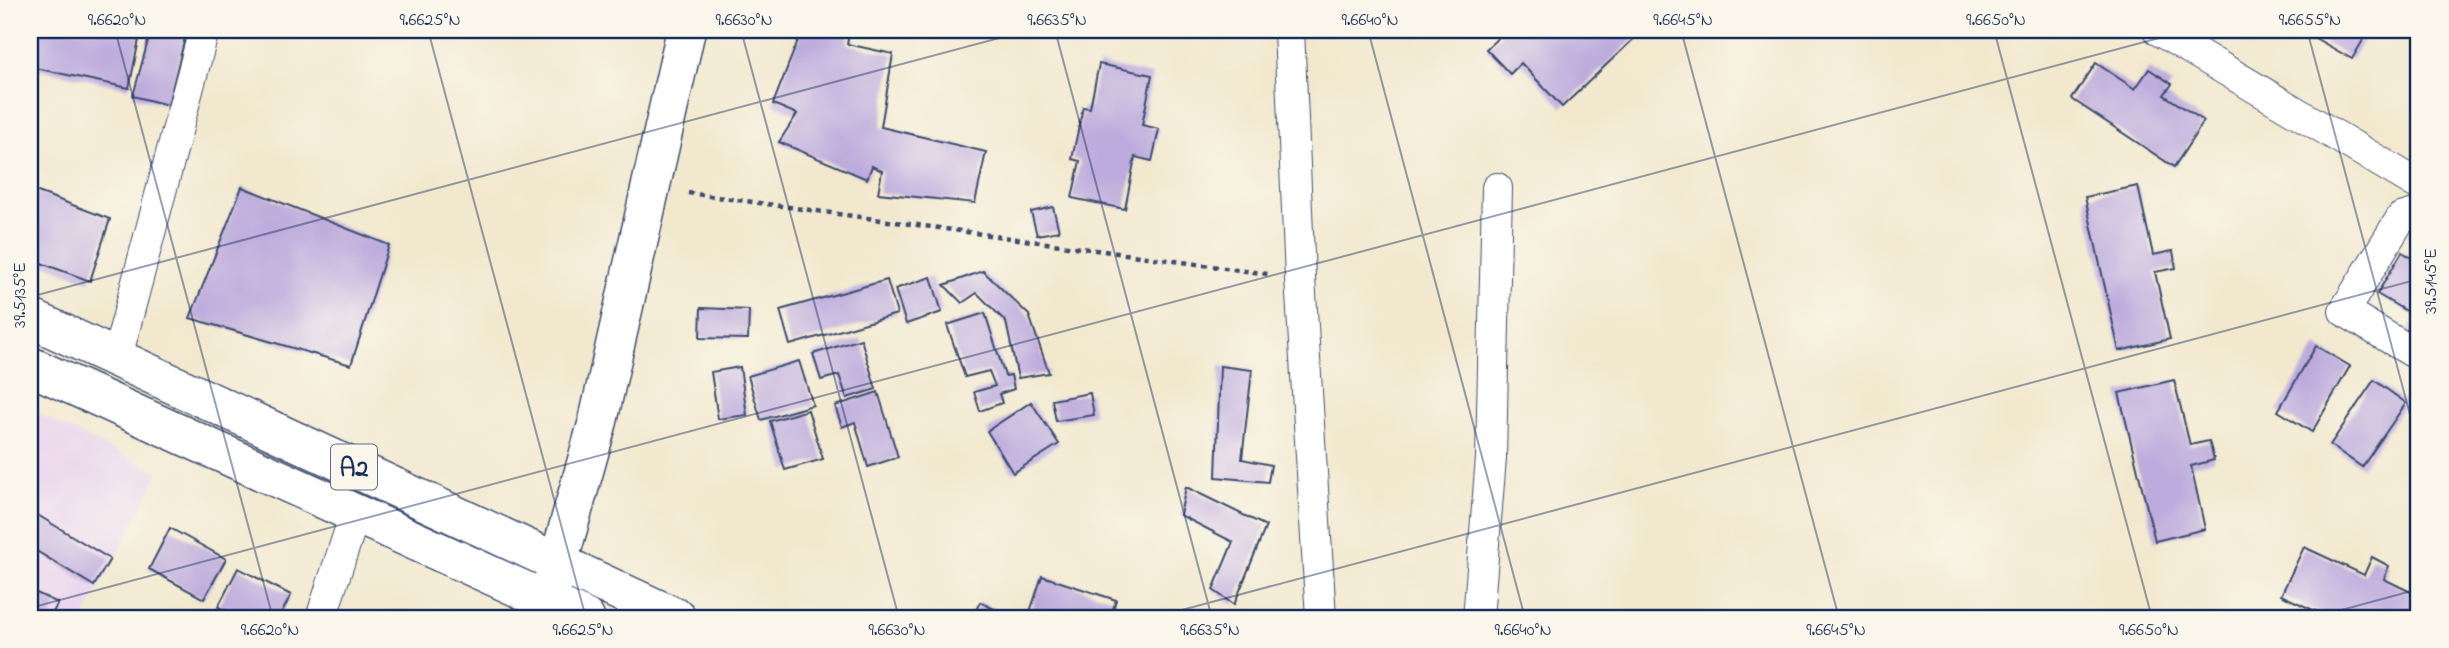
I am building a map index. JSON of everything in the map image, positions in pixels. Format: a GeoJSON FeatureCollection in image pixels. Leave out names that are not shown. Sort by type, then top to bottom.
{"type":"FeatureCollection","features":[{"type":"Feature","properties":{"kind":"main road"},"geometry":{"type":"LineString","coordinates":[[547,601],[598,421],[686,30]]}},
{"type":"Feature","properties":{"kind":"main road","name":"A2"},"geometry":{"type":"LineString","coordinates":[[30,318],[677,618]]}},
{"type":"Feature","properties":{"kind":"main road","name":"A2"},"geometry":{"type":"LineString","coordinates":[[30,366],[585,618]]}},
{"type":"Feature","properties":{"kind":"street"},"geometry":{"type":"LineString","coordinates":[[117,357],[204,30]]}},
{"type":"Feature","properties":{"kind":"street"},"geometry":{"type":"LineString","coordinates":[[1289,30],[1300,278],[1321,618]]}},
{"type":"Feature","properties":{"kind":"street"},"geometry":{"type":"LineString","coordinates":[[2158,30],[2419,185]]}},
{"type":"Feature","properties":{"kind":"street"},"geometry":{"type":"LineString","coordinates":[[1478,618],[1491,458],[1497,188]]}},
{"type":"Feature","properties":{"kind":"street"},"geometry":{"type":"LineString","coordinates":[[2419,213],[2401,218],[2344,311],[2419,356]]}},
{"type":"Feature","properties":{"kind":"street"},"geometry":{"type":"LineString","coordinates":[[321,618],[355,514]]}},
{"type":"Feature","properties":{"kind":"path"},"geometry":{"type":"LineString","coordinates":[[650,188],[1300,278]]}},
{"type":"Feature","properties":{"kind":"shaded area"},"geometry":{"type":"Polygon","coordinates":[[[30,410],[159,473],[84,618],[30,618],[30,410]]]}},
{"type":"Feature","properties":{"kind":"building"},"geometry":{"type":"Polygon","coordinates":[[[30,30],[141,30],[129,88],[30,67],[30,30]]]}},
{"type":"Feature","properties":{"kind":"building"},"geometry":{"type":"Polygon","coordinates":[[[151,30],[187,30],[168,105],[133,96],[151,30]]]}},
{"type":"Feature","properties":{"kind":"building"},"geometry":{"type":"Polygon","coordinates":[[[802,30],[850,30],[847,44],[893,54],[881,127],[986,152],[975,203],[878,193],[882,171],[872,166],[867,179],[779,142],[797,114],[773,104],[802,30]]]}},
{"type":"Feature","properties":{"kind":"building"},"geometry":{"type":"Polygon","coordinates":[[[1496,30],[1643,30],[1562,107],[1521,63],[1510,74],[1486,49],[1501,35],[1496,30]]]}},
{"type":"Feature","properties":{"kind":"building"},"geometry":{"type":"Polygon","coordinates":[[[2301,30],[2369,30],[2352,59],[2301,30]]]}},
{"type":"Feature","properties":{"kind":"building"},"geometry":{"type":"Polygon","coordinates":[[[2096,63],[2135,89],[2149,69],[2172,84],[2164,95],[2204,121],[2174,167],[2072,99],[2096,63]]]}},
{"type":"Feature","properties":{"kind":"building"},"geometry":{"type":"Polygon","coordinates":[[[1099,64],[1152,75],[1142,125],[1159,129],[1152,161],[1135,157],[1125,209],[1072,198],[1080,161],[1072,159],[1083,107],[1090,108],[1099,64]]]}},
{"type":"Feature","properties":{"kind":"building"},"geometry":{"type":"Polygon","coordinates":[[[2138,186],[2153,255],[2173,251],[2176,268],[2155,272],[2170,339],[2119,351],[2085,197],[2138,186]]]}},
{"type":"Feature","properties":{"kind":"building"},"geometry":{"type":"Polygon","coordinates":[[[242,187],[389,245],[351,365],[190,318],[242,187]]]}},
{"type":"Feature","properties":{"kind":"building"},"geometry":{"type":"Polygon","coordinates":[[[30,189],[110,219],[90,281],[30,259],[30,189]]]}},
{"type":"Feature","properties":{"kind":"building"},"geometry":{"type":"Polygon","coordinates":[[[1053,207],[1059,231],[1037,235],[1031,212],[1053,207]]]}},
{"type":"Feature","properties":{"kind":"building"},"geometry":{"type":"Polygon","coordinates":[[[2402,252],[2419,262],[2419,340],[2406,332],[2416,317],[2377,294],[2402,252]]]}},
{"type":"Feature","properties":{"kind":"building"},"geometry":{"type":"Polygon","coordinates":[[[983,271],[1029,315],[1049,373],[1018,378],[1006,322],[977,293],[962,303],[944,285],[983,271]]]}},
{"type":"Feature","properties":{"kind":"building"},"geometry":{"type":"Polygon","coordinates":[[[931,277],[942,312],[906,324],[895,289],[931,277]]]}},
{"type":"Feature","properties":{"kind":"building"},"geometry":{"type":"Polygon","coordinates":[[[887,280],[897,314],[790,345],[780,310],[887,280]]]}},
{"type":"Feature","properties":{"kind":"building"},"geometry":{"type":"Polygon","coordinates":[[[701,308],[749,310],[748,339],[700,338],[701,308]]]}},
{"type":"Feature","properties":{"kind":"building"},"geometry":{"type":"Polygon","coordinates":[[[985,313],[1005,376],[1011,375],[1014,389],[999,394],[1002,403],[980,411],[974,392],[995,386],[989,371],[965,377],[947,325],[985,313]]]}},
{"type":"Feature","properties":{"kind":"building"},"geometry":{"type":"Polygon","coordinates":[[[861,339],[876,389],[847,398],[839,375],[821,380],[813,354],[861,339]]]}},
{"type":"Feature","properties":{"kind":"building"},"geometry":{"type":"Polygon","coordinates":[[[2316,346],[2350,366],[2312,432],[2278,411],[2316,346]]]}},
{"type":"Feature","properties":{"kind":"building"},"geometry":{"type":"Polygon","coordinates":[[[799,361],[813,405],[761,420],[748,376],[799,361]]]}},
{"type":"Feature","properties":{"kind":"building"},"geometry":{"type":"Polygon","coordinates":[[[1220,366],[1252,370],[1242,459],[1271,465],[1268,482],[1216,477],[1220,366]]]}},
{"type":"Feature","properties":{"kind":"building"},"geometry":{"type":"Polygon","coordinates":[[[740,367],[747,415],[718,419],[711,372],[740,367]]]}},
{"type":"Feature","properties":{"kind":"building"},"geometry":{"type":"Polygon","coordinates":[[[2174,380],[2190,445],[2209,441],[2214,460],[2191,466],[2205,529],[2155,541],[2119,393],[2174,380]]]}},
{"type":"Feature","properties":{"kind":"building"},"geometry":{"type":"Polygon","coordinates":[[[2374,380],[2406,403],[2362,467],[2330,445],[2374,380]]]}},
{"type":"Feature","properties":{"kind":"building"},"geometry":{"type":"Polygon","coordinates":[[[878,392],[898,457],[868,467],[855,422],[842,427],[835,406],[878,392]]]}},
{"type":"Feature","properties":{"kind":"building"},"geometry":{"type":"Polygon","coordinates":[[[1090,393],[1094,415],[1056,421],[1052,400],[1090,393]]]}},
{"type":"Feature","properties":{"kind":"building"},"geometry":{"type":"Polygon","coordinates":[[[1031,402],[1059,444],[1013,473],[987,431],[1031,402]]]}},
{"type":"Feature","properties":{"kind":"building"},"geometry":{"type":"Polygon","coordinates":[[[808,410],[823,459],[785,470],[770,421],[808,410]]]}},
{"type":"Feature","properties":{"kind":"building"},"geometry":{"type":"Polygon","coordinates":[[[1186,487],[1266,526],[1234,605],[1213,590],[1233,542],[1180,515],[1186,487]]]}},
{"type":"Feature","properties":{"kind":"building"},"geometry":{"type":"Polygon","coordinates":[[[31,511],[110,559],[94,586],[30,547],[31,511]]]}},
{"type":"Feature","properties":{"kind":"building"},"geometry":{"type":"Polygon","coordinates":[[[170,528],[226,559],[204,599],[149,569],[170,528]]]}},
{"type":"Feature","properties":{"kind":"building"},"geometry":{"type":"Polygon","coordinates":[[[2304,547],[2364,575],[2372,557],[2389,566],[2384,579],[2419,596],[2419,618],[2330,618],[2281,595],[2304,547]]]}},
{"type":"Feature","properties":{"kind":"building"},"geometry":{"type":"Polygon","coordinates":[[[238,568],[291,595],[279,618],[241,618],[218,607],[238,568]]]}},
{"type":"Feature","properties":{"kind":"building"},"geometry":{"type":"Polygon","coordinates":[[[1042,576],[1116,600],[1110,618],[1028,618],[1042,576]]]}},
{"type":"Feature","properties":{"kind":"building"},"geometry":{"type":"Polygon","coordinates":[[[30,590],[58,603],[50,618],[30,618],[30,590]]]}},
{"type":"Feature","properties":{"kind":"building"},"geometry":{"type":"Polygon","coordinates":[[[980,602],[1012,618],[972,618],[980,602]]]}}]}
